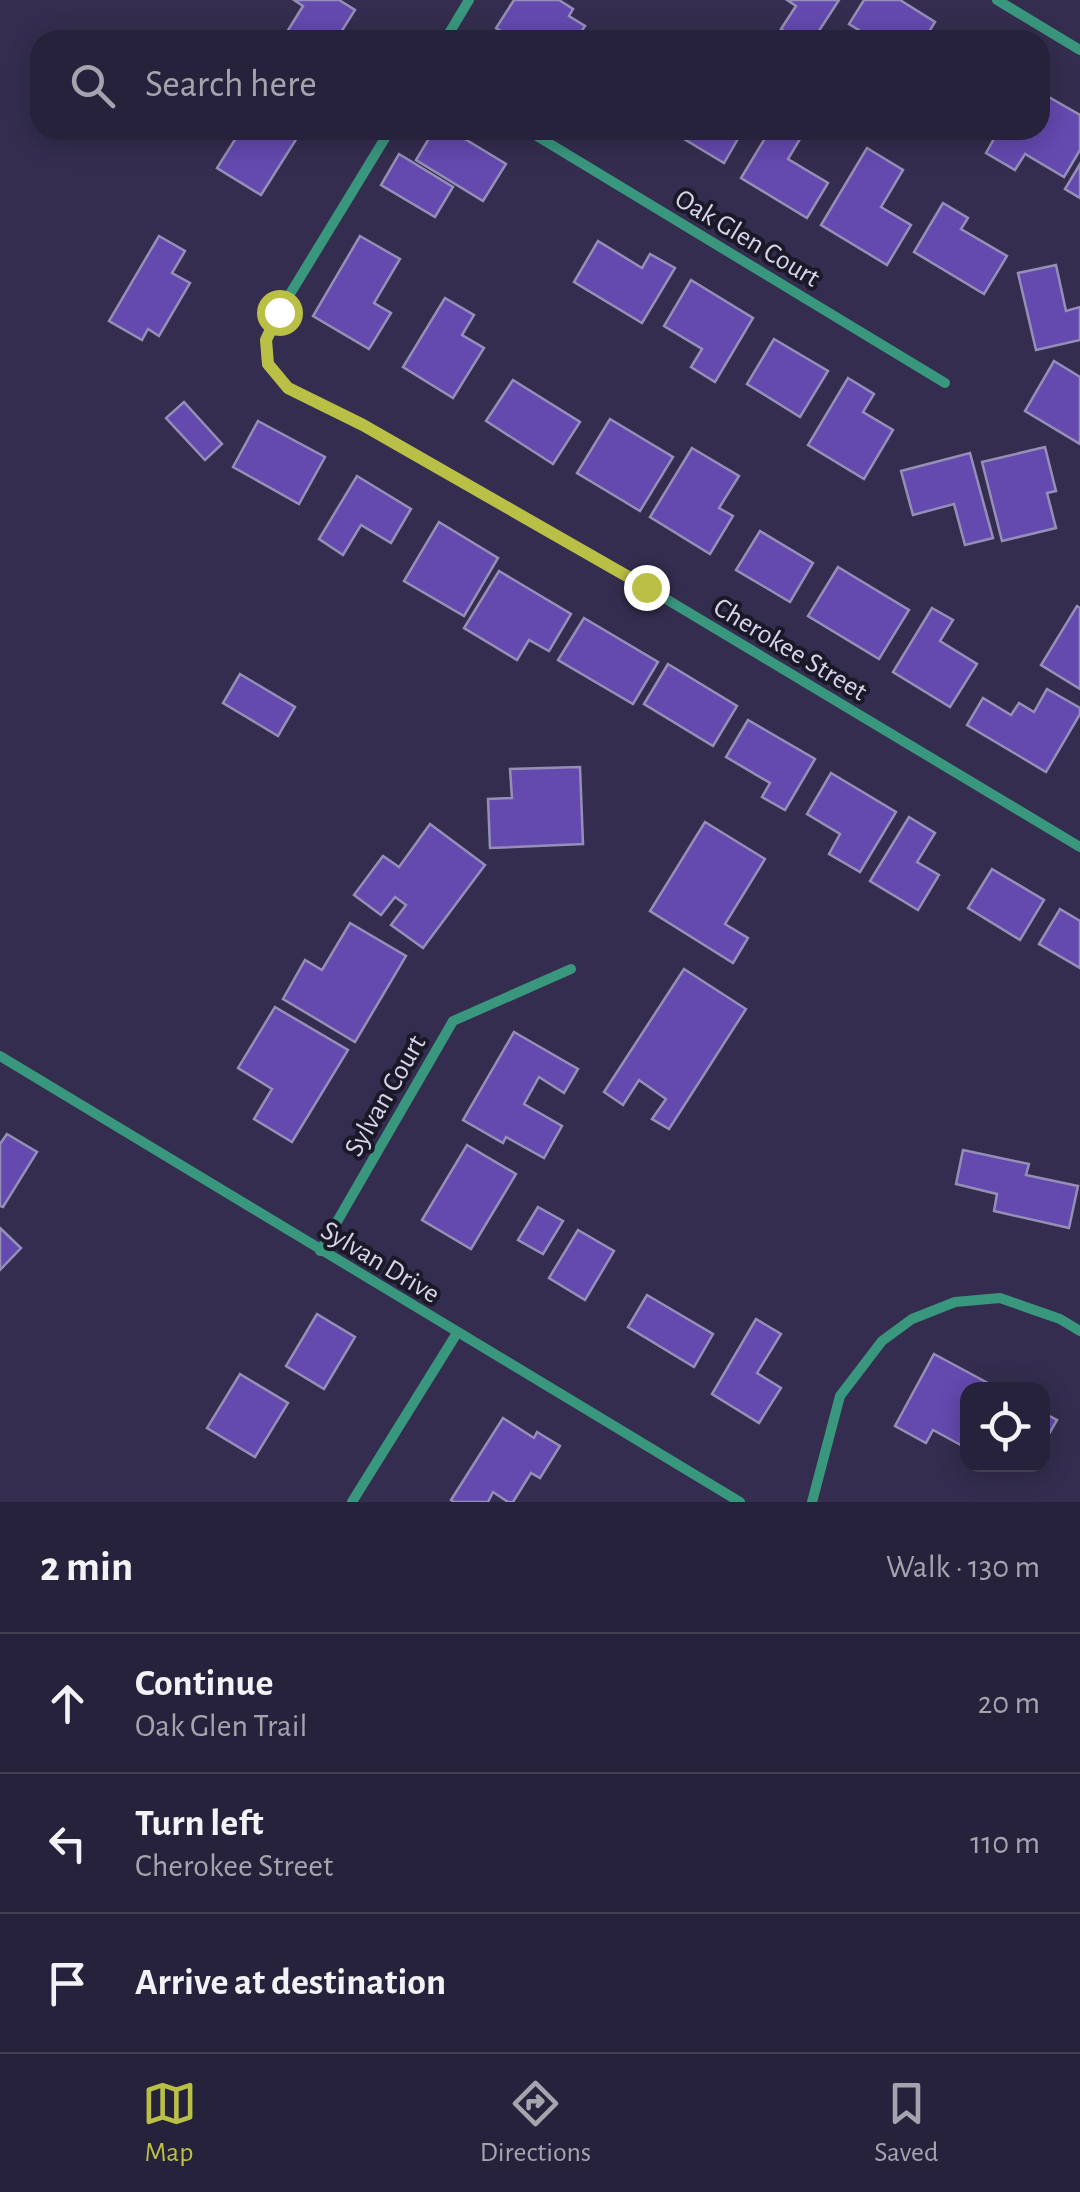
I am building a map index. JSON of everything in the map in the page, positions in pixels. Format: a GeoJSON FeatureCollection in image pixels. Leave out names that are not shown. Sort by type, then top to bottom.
{"type":"FeatureCollection","features":[{"type":"Feature","properties":{"kind":"street"},"geometry":{"type":"LineString","coordinates":[[451,30],[470,0]]}},
{"type":"Feature","properties":{"kind":"street"},"geometry":{"type":"LineString","coordinates":[[997,0],[1047,30]]}},
{"type":"Feature","properties":{"kind":"street"},"geometry":{"type":"LineString","coordinates":[[1050,32],[1080,50]]}},
{"type":"Feature","properties":{"kind":"street","name":"Cherokee Street"},"geometry":{"type":"LineString","coordinates":[[384,140],[279,312],[266,340],[271,371],[288,388],[363,425],[646,587],[1080,846]]}},
{"type":"Feature","properties":{"kind":"street","name":"Oak Glen Court"},"geometry":{"type":"LineString","coordinates":[[544,140],[945,383]]}},
{"type":"Feature","properties":{"kind":"street","name":"Sylvan Court"},"geometry":{"type":"LineString","coordinates":[[320,1251],[453,1021],[571,969]]}},
{"type":"Feature","properties":{"kind":"street","name":"Sylvan Drive"},"geometry":{"type":"LineString","coordinates":[[0,1056],[740,1502]]}},
{"type":"Feature","properties":{"kind":"street"},"geometry":{"type":"LineString","coordinates":[[812,1502],[840,1396],[882,1342],[912,1320],[955,1302],[1000,1298],[1060,1319],[1080,1331]]}},
{"type":"Feature","properties":{"kind":"street"},"geometry":{"type":"LineString","coordinates":[[352,1502],[457,1333]]}},
{"type":"Feature","properties":{"kind":"building"},"geometry":{"type":"Polygon","coordinates":[[[294,0],[339,0],[355,10],[342,30],[288,30],[303,6],[294,0]]]}},
{"type":"Feature","properties":{"kind":"building"},"geometry":{"type":"Polygon","coordinates":[[[514,0],[559,0],[573,9],[569,16],[585,26],[582,30],[496,28],[514,0]]]}},
{"type":"Feature","properties":{"kind":"building"},"geometry":{"type":"Polygon","coordinates":[[[787,0],[839,0],[820,30],[783,30],[796,6],[787,0]]]}},
{"type":"Feature","properties":{"kind":"building"},"geometry":{"type":"Polygon","coordinates":[[[864,0],[900,0],[935,22],[930,30],[859,30],[849,24],[864,0]]]}},
{"type":"Feature","properties":{"kind":"building"},"geometry":{"type":"Polygon","coordinates":[[[1050,98],[1080,115],[1080,150],[1064,177],[1025,154],[1015,170],[986,153],[993,140],[1050,140],[1050,98]]]}},
{"type":"Feature","properties":{"kind":"building"},"geometry":{"type":"Polygon","coordinates":[[[235,140],[296,140],[261,195],[217,168],[235,140]]]}},
{"type":"Feature","properties":{"kind":"building"},"geometry":{"type":"Polygon","coordinates":[[[428,140],[466,140],[506,164],[483,201],[416,160],[428,140]]]}},
{"type":"Feature","properties":{"kind":"building"},"geometry":{"type":"Polygon","coordinates":[[[686,140],[737,140],[724,163],[686,140]]]}},
{"type":"Feature","properties":{"kind":"building"},"geometry":{"type":"Polygon","coordinates":[[[764,140],[799,140],[788,159],[828,183],[807,218],[741,178],[764,140]]]}},
{"type":"Feature","properties":{"kind":"building"},"geometry":{"type":"Polygon","coordinates":[[[867,148],[903,170],[881,207],[911,225],[887,265],[821,225],[867,148]]]}},
{"type":"Feature","properties":{"kind":"building"},"geometry":{"type":"Polygon","coordinates":[[[399,154],[453,187],[435,217],[381,185],[399,154]]]}},
{"type":"Feature","properties":{"kind":"building"},"geometry":{"type":"Polygon","coordinates":[[[1080,164],[1080,198],[1065,189],[1080,164]]]}},
{"type":"Feature","properties":{"kind":"building"},"geometry":{"type":"Polygon","coordinates":[[[943,203],[968,218],[961,229],[1007,256],[984,294],[914,252],[943,203]]]}},
{"type":"Feature","properties":{"kind":"building"},"geometry":{"type":"Polygon","coordinates":[[[159,236],[185,251],[172,273],[190,283],[159,336],[148,329],[142,340],[109,321],[159,236]]]}},
{"type":"Feature","properties":{"kind":"building"},"geometry":{"type":"Polygon","coordinates":[[[360,236],[400,259],[374,303],[391,313],[369,349],[313,316],[360,236]]]}},
{"type":"Feature","properties":{"kind":"building"},"geometry":{"type":"Polygon","coordinates":[[[598,241],[642,268],[650,254],[675,268],[642,323],[574,282],[598,241]]]}},
{"type":"Feature","properties":{"kind":"building"},"geometry":{"type":"Polygon","coordinates":[[[1056,265],[1066,311],[1080,307],[1080,340],[1036,350],[1018,273],[1056,265]]]}},
{"type":"Feature","properties":{"kind":"building"},"geometry":{"type":"Polygon","coordinates":[[[691,280],[753,318],[715,382],[691,367],[702,349],[664,326],[691,280]]]}},
{"type":"Feature","properties":{"kind":"building"},"geometry":{"type":"Polygon","coordinates":[[[445,298],[474,315],[462,335],[484,348],[453,398],[403,367],[445,298]]]}},
{"type":"Feature","properties":{"kind":"building"},"geometry":{"type":"Polygon","coordinates":[[[774,339],[828,371],[800,417],[747,384],[774,339]]]}},
{"type":"Feature","properties":{"kind":"building"},"geometry":{"type":"Polygon","coordinates":[[[1054,361],[1080,377],[1080,444],[1025,411],[1054,361]]]}},
{"type":"Feature","properties":{"kind":"building"},"geometry":{"type":"Polygon","coordinates":[[[848,378],[874,394],[863,412],[893,430],[864,479],[808,445],[848,378]]]}},
{"type":"Feature","properties":{"kind":"building"},"geometry":{"type":"Polygon","coordinates":[[[513,380],[580,422],[553,464],[486,421],[513,380]]]}},
{"type":"Feature","properties":{"kind":"building"},"geometry":{"type":"Polygon","coordinates":[[[184,402],[222,444],[205,460],[166,418],[184,402]]]}},
{"type":"Feature","properties":{"kind":"building"},"geometry":{"type":"Polygon","coordinates":[[[610,419],[673,457],[640,511],[577,473],[610,419]]]}},
{"type":"Feature","properties":{"kind":"building"},"geometry":{"type":"Polygon","coordinates":[[[258,421],[325,457],[299,504],[233,467],[258,421]]]}},
{"type":"Feature","properties":{"kind":"building"},"geometry":{"type":"Polygon","coordinates":[[[1045,447],[1056,491],[1047,493],[1056,528],[1002,541],[982,462],[1045,447]]]}},
{"type":"Feature","properties":{"kind":"building"},"geometry":{"type":"Polygon","coordinates":[[[692,448],[739,476],[719,508],[733,516],[710,554],[650,517],[692,448]]]}},
{"type":"Feature","properties":{"kind":"building"},"geometry":{"type":"Polygon","coordinates":[[[970,453],[993,538],[965,545],[954,504],[913,515],[901,471],[970,453]]]}},
{"type":"Feature","properties":{"kind":"building"},"geometry":{"type":"Polygon","coordinates":[[[357,476],[411,509],[391,543],[361,525],[343,555],[319,539],[357,476]]]}},
{"type":"Feature","properties":{"kind":"building"},"geometry":{"type":"Polygon","coordinates":[[[439,522],[498,558],[464,616],[404,581],[439,522]]]}},
{"type":"Feature","properties":{"kind":"building"},"geometry":{"type":"Polygon","coordinates":[[[760,531],[813,563],[790,602],[736,570],[760,531]]]}},
{"type":"Feature","properties":{"kind":"building"},"geometry":{"type":"Polygon","coordinates":[[[838,567],[909,610],[879,659],[808,616],[838,567]]]}},
{"type":"Feature","properties":{"kind":"building"},"geometry":{"type":"Polygon","coordinates":[[[499,571],[571,614],[549,651],[529,640],[517,660],[464,628],[499,571]]]}},
{"type":"Feature","properties":{"kind":"building"},"geometry":{"type":"Polygon","coordinates":[[[1077,606],[1080,608],[1080,689],[1041,665],[1077,606]]]}},
{"type":"Feature","properties":{"kind":"building"},"geometry":{"type":"Polygon","coordinates":[[[932,608],[953,620],[940,641],[977,664],[950,707],[893,672],[932,608]]]}},
{"type":"Feature","properties":{"kind":"building"},"geometry":{"type":"Polygon","coordinates":[[[584,618],[658,662],[633,704],[558,660],[584,618]]]}},
{"type":"Feature","properties":{"kind":"building"},"geometry":{"type":"Polygon","coordinates":[[[668,664],[737,706],[713,746],[644,704],[668,664]]]}},
{"type":"Feature","properties":{"kind":"building"},"geometry":{"type":"Polygon","coordinates":[[[240,674],[295,707],[278,736],[223,703],[240,674]]]}},
{"type":"Feature","properties":{"kind":"building"},"geometry":{"type":"Polygon","coordinates":[[[1047,689],[1080,708],[1080,714],[1046,772],[967,725],[983,698],[1011,715],[1019,703],[1034,712],[1047,689]]]}},
{"type":"Feature","properties":{"kind":"building"},"geometry":{"type":"Polygon","coordinates":[[[748,720],[815,759],[785,810],[762,797],[770,783],[726,757],[748,720]]]}},
{"type":"Feature","properties":{"kind":"building"},"geometry":{"type":"Polygon","coordinates":[[[580,767],[583,844],[490,848],[488,799],[512,798],[510,769],[580,767]]]}},
{"type":"Feature","properties":{"kind":"building"},"geometry":{"type":"Polygon","coordinates":[[[831,773],[896,812],[860,872],[829,854],[840,834],[807,814],[831,773]]]}},
{"type":"Feature","properties":{"kind":"building"},"geometry":{"type":"Polygon","coordinates":[[[909,817],[935,833],[917,862],[939,875],[918,910],[870,881],[909,817]]]}},
{"type":"Feature","properties":{"kind":"building"},"geometry":{"type":"Polygon","coordinates":[[[705,822],[765,859],[725,924],[748,938],[733,963],[650,911],[705,822]]]}},
{"type":"Feature","properties":{"kind":"building"},"geometry":{"type":"Polygon","coordinates":[[[430,824],[485,865],[423,948],[391,925],[406,905],[395,897],[381,915],[354,895],[383,856],[399,867],[430,824]]]}},
{"type":"Feature","properties":{"kind":"building"},"geometry":{"type":"Polygon","coordinates":[[[992,869],[1044,900],[1020,940],[968,908],[992,869]]]}},
{"type":"Feature","properties":{"kind":"building"},"geometry":{"type":"Polygon","coordinates":[[[1060,909],[1080,921],[1080,968],[1039,944],[1060,909]]]}},
{"type":"Feature","properties":{"kind":"building"},"geometry":{"type":"Polygon","coordinates":[[[350,923],[406,956],[355,1042],[283,999],[305,960],[322,970],[350,923]]]}},
{"type":"Feature","properties":{"kind":"building"},"geometry":{"type":"Polygon","coordinates":[[[684,969],[746,1009],[669,1129],[652,1119],[666,1099],[639,1080],[623,1105],[604,1092],[684,969]]]}},
{"type":"Feature","properties":{"kind":"building"},"geometry":{"type":"Polygon","coordinates":[[[275,1007],[348,1050],[292,1142],[254,1119],[272,1089],[238,1068],[275,1007]]]}},
{"type":"Feature","properties":{"kind":"building"},"geometry":{"type":"Polygon","coordinates":[[[514,1032],[578,1069],[564,1093],[539,1077],[524,1104],[562,1126],[544,1158],[506,1137],[503,1143],[463,1120],[514,1032]]]}},
{"type":"Feature","properties":{"kind":"building"},"geometry":{"type":"Polygon","coordinates":[[[7,1134],[37,1152],[3,1207],[0,1144],[7,1134]]]}},
{"type":"Feature","properties":{"kind":"building"},"geometry":{"type":"Polygon","coordinates":[[[467,1145],[516,1174],[471,1249],[422,1220],[467,1145]]]}},
{"type":"Feature","properties":{"kind":"building"},"geometry":{"type":"Polygon","coordinates":[[[963,1150],[1029,1164],[1026,1175],[1078,1186],[1069,1228],[994,1211],[997,1194],[956,1184],[963,1150]]]}},
{"type":"Feature","properties":{"kind":"building"},"geometry":{"type":"Polygon","coordinates":[[[538,1207],[563,1221],[543,1254],[518,1240],[538,1207]]]}},
{"type":"Feature","properties":{"kind":"building"},"geometry":{"type":"Polygon","coordinates":[[[0,1228],[21,1248],[0,1270],[0,1228]]]}},
{"type":"Feature","properties":{"kind":"building"},"geometry":{"type":"Polygon","coordinates":[[[578,1230],[614,1251],[585,1300],[549,1278],[578,1230]]]}},
{"type":"Feature","properties":{"kind":"building"},"geometry":{"type":"Polygon","coordinates":[[[647,1295],[713,1334],[694,1367],[628,1327],[647,1295]]]}},
{"type":"Feature","properties":{"kind":"building"},"geometry":{"type":"Polygon","coordinates":[[[317,1314],[355,1337],[324,1389],[286,1366],[317,1314]]]}},
{"type":"Feature","properties":{"kind":"building"},"geometry":{"type":"Polygon","coordinates":[[[756,1319],[781,1334],[757,1373],[781,1388],[759,1423],[712,1394],[756,1319]]]}},
{"type":"Feature","properties":{"kind":"building"},"geometry":{"type":"Polygon","coordinates":[[[934,1354],[986,1382],[960,1382],[960,1445],[933,1430],[926,1443],[895,1426],[934,1354]]]}},
{"type":"Feature","properties":{"kind":"building"},"geometry":{"type":"Polygon","coordinates":[[[240,1374],[288,1403],[255,1457],[207,1428],[240,1374]]]}},
{"type":"Feature","properties":{"kind":"building"},"geometry":{"type":"Polygon","coordinates":[[[503,1418],[534,1438],[537,1432],[560,1446],[540,1478],[531,1473],[513,1502],[493,1492],[488,1502],[454,1502],[451,1500],[503,1418]]]}},
{"type":"Feature","properties":{"kind":"route"},"geometry":{"type":"LineString","coordinates":[[279,312],[266,340],[268,364],[288,388],[363,425],[646,587]]}}]}
